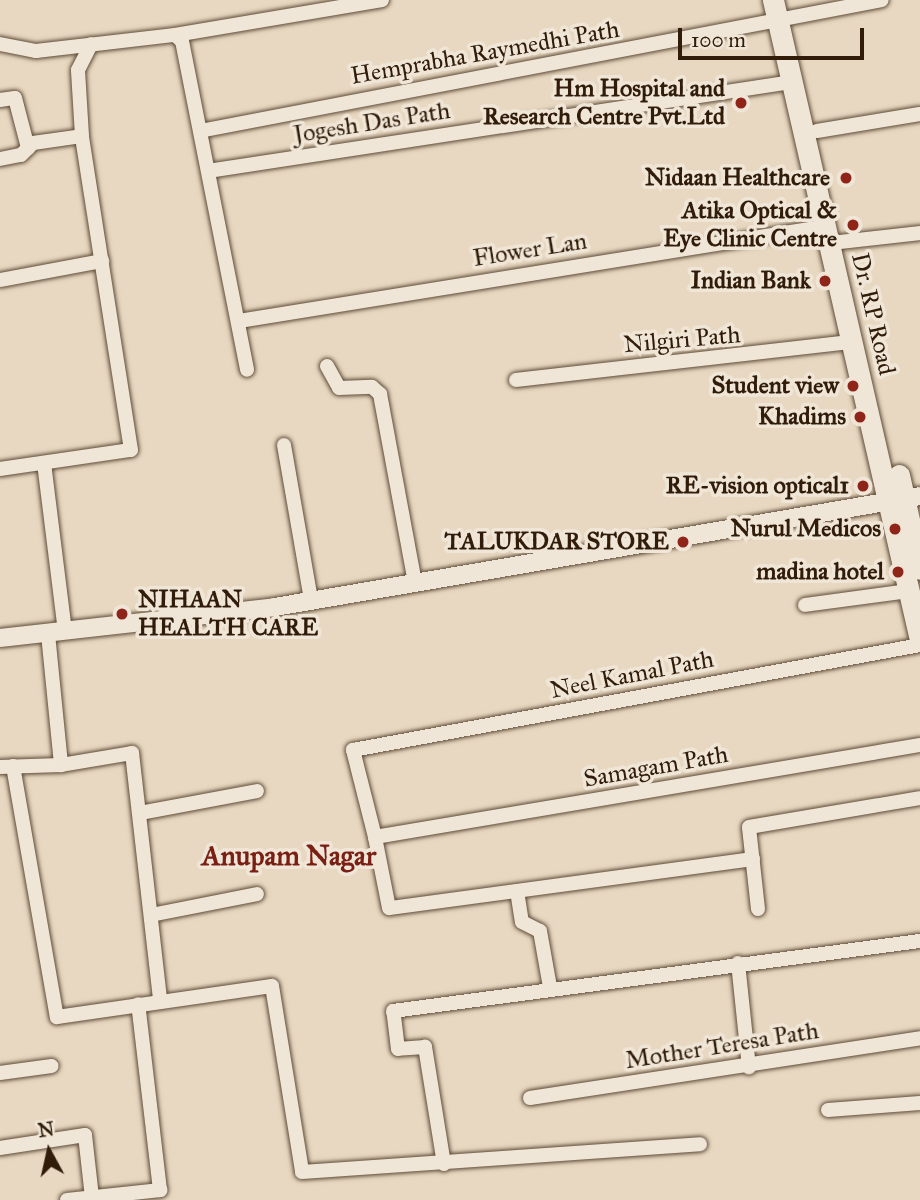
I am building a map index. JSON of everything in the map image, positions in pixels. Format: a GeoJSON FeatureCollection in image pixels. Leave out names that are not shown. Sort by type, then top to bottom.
{"type":"FeatureCollection","features":[{"type":"Feature","properties":{"kind":"main road","name":"Dr. RP Road"},"geometry":{"type":"LineString","coordinates":[[774,0],[785,14],[792,82],[834,237],[852,342],[906,499],[909,591],[920,643]]}},
{"type":"Feature","properties":{"kind":"main road"},"geometry":{"type":"LineString","coordinates":[[785,14],[817,131],[834,237],[906,499],[920,569]]}},
{"type":"Feature","properties":{"kind":"street"},"geometry":{"type":"LineString","coordinates":[[0,44],[36,51],[175,35],[382,0]]}},
{"type":"Feature","properties":{"kind":"street","name":"Hemprabha Raymedhi Path"},"geometry":{"type":"LineString","coordinates":[[200,131],[785,14],[882,0]]}},
{"type":"Feature","properties":{"kind":"street"},"geometry":{"type":"LineString","coordinates":[[175,35],[182,41],[247,370]]}},
{"type":"Feature","properties":{"kind":"street"},"geometry":{"type":"LineString","coordinates":[[0,469],[131,450],[82,136],[78,70],[91,44]]}},
{"type":"Feature","properties":{"kind":"street","name":"Jogesh Das Path"},"geometry":{"type":"LineString","coordinates":[[208,171],[792,82]]}},
{"type":"Feature","properties":{"kind":"street"},"geometry":{"type":"LineString","coordinates":[[0,100],[15,97],[28,148]]}},
{"type":"Feature","properties":{"kind":"street"},"geometry":{"type":"LineString","coordinates":[[817,131],[920,114]]}},
{"type":"Feature","properties":{"kind":"street"},"geometry":{"type":"LineString","coordinates":[[0,159],[28,148],[82,136]]}},
{"type":"Feature","properties":{"kind":"street","name":"Flower Lan"},"geometry":{"type":"LineString","coordinates":[[239,321],[834,237],[920,233]]}},
{"type":"Feature","properties":{"kind":"street"},"geometry":{"type":"LineString","coordinates":[[0,280],[102,261]]}},
{"type":"Feature","properties":{"kind":"street","name":"Nilgiri Path"},"geometry":{"type":"LineString","coordinates":[[516,380],[852,342]]}},
{"type":"Feature","properties":{"kind":"street"},"geometry":{"type":"LineString","coordinates":[[327,366],[338,388],[372,387],[380,394],[415,582]]}},
{"type":"Feature","properties":{"kind":"street"},"geometry":{"type":"LineString","coordinates":[[284,445],[311,600]]}},
{"type":"Feature","properties":{"kind":"street"},"geometry":{"type":"LineString","coordinates":[[44,463],[57,633],[61,765]]}},
{"type":"Feature","properties":{"kind":"street"},"geometry":{"type":"LineString","coordinates":[[0,638],[311,600],[906,499]]}},
{"type":"Feature","properties":{"kind":"street"},"geometry":{"type":"LineString","coordinates":[[805,605],[909,591]]}},
{"type":"Feature","properties":{"kind":"street","name":"Neel Kamal Path"},"geometry":{"type":"LineString","coordinates":[[375,837],[353,750],[920,643]]}},
{"type":"Feature","properties":{"kind":"street","name":"Samagam Path"},"geometry":{"type":"LineString","coordinates":[[375,837],[400,835],[920,745]]}},
{"type":"Feature","properties":{"kind":"street"},"geometry":{"type":"LineString","coordinates":[[160,1000],[132,753],[61,765],[6,766],[57,1017],[160,1000],[272,986],[302,1172],[700,1144]]}},
{"type":"Feature","properties":{"kind":"street"},"geometry":{"type":"LineString","coordinates":[[140,813],[257,792]]}},
{"type":"Feature","properties":{"kind":"street"},"geometry":{"type":"LineString","coordinates":[[758,909],[749,827],[920,798]]}},
{"type":"Feature","properties":{"kind":"street"},"geometry":{"type":"LineString","coordinates":[[375,837],[389,908],[752,859]]}},
{"type":"Feature","properties":{"kind":"street"},"geometry":{"type":"LineString","coordinates":[[517,891],[523,922],[540,931],[550,987]]}},
{"type":"Feature","properties":{"kind":"street"},"geometry":{"type":"LineString","coordinates":[[151,915],[257,894]]}},
{"type":"Feature","properties":{"kind":"street"},"geometry":{"type":"LineString","coordinates":[[444,1164],[425,1047],[398,1049],[394,1011],[550,987],[920,941]]}},
{"type":"Feature","properties":{"kind":"street"},"geometry":{"type":"LineString","coordinates":[[738,963],[750,1067]]}},
{"type":"Feature","properties":{"kind":"street"},"geometry":{"type":"LineString","coordinates":[[67,1200],[160,1190],[138,1004]]}},
{"type":"Feature","properties":{"kind":"street","name":"Mother Teresa Path"},"geometry":{"type":"LineString","coordinates":[[530,1098],[750,1067],[920,1038]]}},
{"type":"Feature","properties":{"kind":"street"},"geometry":{"type":"LineString","coordinates":[[0,1073],[52,1066]]}},
{"type":"Feature","properties":{"kind":"street"},"geometry":{"type":"LineString","coordinates":[[828,1110],[920,1103]]}},
{"type":"Feature","properties":{"kind":"street"},"geometry":{"type":"LineString","coordinates":[[0,1148],[85,1135],[92,1197]]}},
{"type":"Feature","properties":{"kind":"place","name":"Hm Hospital and Research Centre Pvt.Ltd"},"geometry":{"type":"Point","coordinates":[741,103]}},
{"type":"Feature","properties":{"kind":"place","name":"Nidaan Healthcare"},"geometry":{"type":"Point","coordinates":[846,178]}},
{"type":"Feature","properties":{"kind":"place","name":"Atika Optical & Eye Clinic Centre"},"geometry":{"type":"Point","coordinates":[853,225]}},
{"type":"Feature","properties":{"kind":"place","name":"Indian Bank"},"geometry":{"type":"Point","coordinates":[825,281]}},
{"type":"Feature","properties":{"kind":"place","name":"Student view"},"geometry":{"type":"Point","coordinates":[853,386]}},
{"type":"Feature","properties":{"kind":"place","name":"Khadims"},"geometry":{"type":"Point","coordinates":[860,417]}},
{"type":"Feature","properties":{"kind":"place","name":"RE-vision optical1"},"geometry":{"type":"Point","coordinates":[863,486]}},
{"type":"Feature","properties":{"kind":"place","name":"Nurul Medicos"},"geometry":{"type":"Point","coordinates":[895,529]}},
{"type":"Feature","properties":{"kind":"place","name":"TALUKDAR STORE"},"geometry":{"type":"Point","coordinates":[683,542]}},
{"type":"Feature","properties":{"kind":"place","name":"madina hotel"},"geometry":{"type":"Point","coordinates":[898,572]}},
{"type":"Feature","properties":{"kind":"place","name":"NIHAAN HEALTH CARE"},"geometry":{"type":"Point","coordinates":[122,614]}},
{"type":"Feature","properties":{"kind":"district","name":"Anupam Nagar"},"geometry":{"type":"Point","coordinates":[289,856]}}]}
